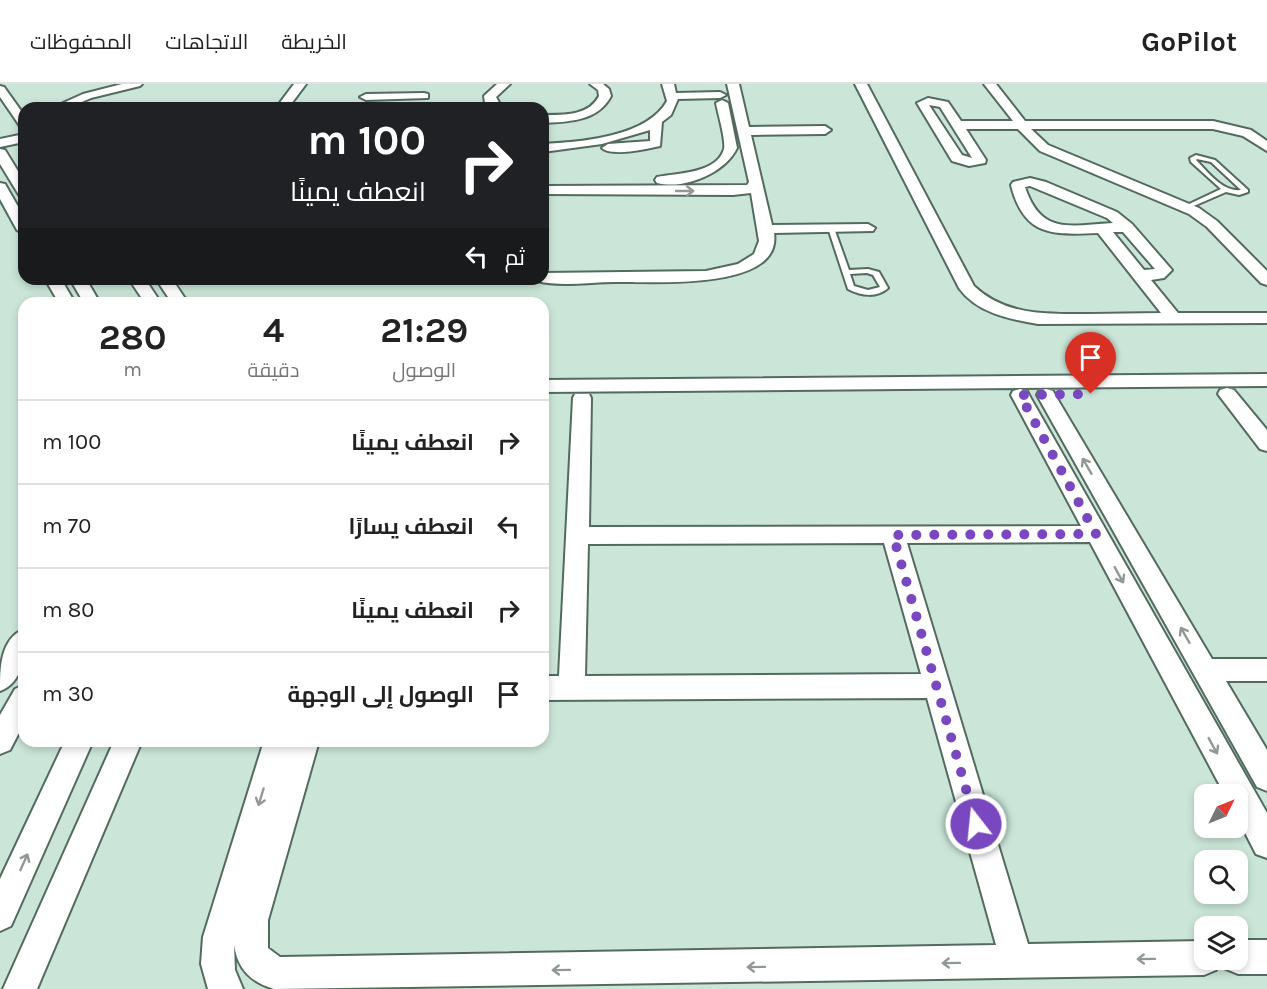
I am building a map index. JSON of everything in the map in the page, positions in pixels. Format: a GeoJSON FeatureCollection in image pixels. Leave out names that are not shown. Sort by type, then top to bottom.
{"type":"FeatureCollection","features":[{"type":"Feature","properties":{"kind":"street"},"geometry":{"type":"LineString","coordinates":[[72,102],[130,84]]}},
{"type":"Feature","properties":{"kind":"street"},"geometry":{"type":"LineString","coordinates":[[286,102],[300,84]]}},
{"type":"Feature","properties":{"kind":"street"},"geometry":{"type":"LineString","coordinates":[[363,102],[375,84]]}},
{"type":"Feature","properties":{"kind":"street"},"geometry":{"type":"LineString","coordinates":[[366,97],[423,102],[433,84]]}},
{"type":"Feature","properties":{"kind":"street"},"geometry":{"type":"LineString","coordinates":[[491,102],[490,96],[504,84]]}},
{"type":"Feature","properties":{"kind":"street"},"geometry":{"type":"LineString","coordinates":[[549,119],[588,112],[599,106],[605,99],[605,93],[596,84]]}},
{"type":"Feature","properties":{"kind":"street"},"geometry":{"type":"LineString","coordinates":[[549,278],[722,274],[748,265],[759,257],[765,248],[765,229],[733,84]]}},
{"type":"Feature","properties":{"kind":"street"},"geometry":{"type":"LineString","coordinates":[[861,84],[967,288],[975,297],[1003,312],[1038,319],[1267,318]]}},
{"type":"Feature","properties":{"kind":"street"},"geometry":{"type":"LineString","coordinates":[[990,84],[1035,141],[1050,151],[1187,207],[1207,220],[1267,280]]}},
{"type":"Feature","properties":{"kind":"street"},"geometry":{"type":"LineString","coordinates":[[0,89],[18,114]]}},
{"type":"Feature","properties":{"kind":"street"},"geometry":{"type":"LineString","coordinates":[[549,148],[580,145],[633,133],[666,113],[672,104],[671,90],[719,89],[731,148],[724,160],[706,171],[663,185]]}},
{"type":"Feature","properties":{"kind":"street"},"geometry":{"type":"LineString","coordinates":[[932,101],[942,103],[959,125],[980,158],[978,161],[969,162],[957,158],[922,104],[932,101]]}},
{"type":"Feature","properties":{"kind":"street"},"geometry":{"type":"LineString","coordinates":[[723,110],[739,110]]}},
{"type":"Feature","properties":{"kind":"street"},"geometry":{"type":"LineString","coordinates":[[588,112],[633,133]]}},
{"type":"Feature","properties":{"kind":"street"},"geometry":{"type":"LineString","coordinates":[[580,145],[611,148],[652,145],[658,141],[656,121]]}},
{"type":"Feature","properties":{"kind":"street"},"geometry":{"type":"LineString","coordinates":[[959,125],[1213,125],[1247,133],[1267,147]]}},
{"type":"Feature","properties":{"kind":"street"},"geometry":{"type":"LineString","coordinates":[[744,131],[825,130]]}},
{"type":"Feature","properties":{"kind":"street"},"geometry":{"type":"LineString","coordinates":[[0,143],[18,139]]}},
{"type":"Feature","properties":{"kind":"street"},"geometry":{"type":"LineString","coordinates":[[731,148],[748,147]]}},
{"type":"Feature","properties":{"kind":"street"},"geometry":{"type":"LineString","coordinates":[[0,153],[18,182]]}},
{"type":"Feature","properties":{"kind":"street"},"geometry":{"type":"LineString","coordinates":[[549,181],[589,185],[663,185],[733,191],[747,190],[755,186]]}},
{"type":"Feature","properties":{"kind":"street"},"geometry":{"type":"LineString","coordinates":[[1127,227],[1052,228],[1039,224],[1018,185],[1030,182],[1041,185],[1112,215],[1127,227],[1164,270],[1158,274],[1139,275]]}},
{"type":"Feature","properties":{"kind":"street"},"geometry":{"type":"LineString","coordinates":[[549,189],[589,185]]}},
{"type":"Feature","properties":{"kind":"street"},"geometry":{"type":"LineString","coordinates":[[0,187],[18,211]]}},
{"type":"Feature","properties":{"kind":"street"},"geometry":{"type":"LineString","coordinates":[[733,191],[760,207]]}},
{"type":"Feature","properties":{"kind":"street"},"geometry":{"type":"LineString","coordinates":[[1101,227],[1174,319]]}},
{"type":"Feature","properties":{"kind":"street"},"geometry":{"type":"LineString","coordinates":[[765,229],[868,228]]}},
{"type":"Feature","properties":{"kind":"street"},"geometry":{"type":"LineString","coordinates":[[549,387],[1267,380]]}},
{"type":"Feature","properties":{"kind":"street"},"geometry":{"type":"LineString","coordinates":[[549,398],[1267,393]]}},
{"type":"Feature","properties":{"kind":"street"},"geometry":{"type":"LineString","coordinates":[[1227,394],[1267,444]]}},
{"type":"Feature","properties":{"kind":"street"},"geometry":{"type":"LineString","coordinates":[[1020,395],[1267,843]]}},
{"type":"Feature","properties":{"kind":"street"},"geometry":{"type":"LineString","coordinates":[[1046,395],[1267,777]]}},
{"type":"Feature","properties":{"kind":"street"},"geometry":{"type":"LineString","coordinates":[[572,688],[582,398]]}},
{"type":"Feature","properties":{"kind":"street"},"geometry":{"type":"LineString","coordinates":[[577,536],[1096,534]]}},
{"type":"Feature","properties":{"kind":"street"},"geometry":{"type":"LineString","coordinates":[[893,535],[1017,962]]}},
{"type":"Feature","properties":{"kind":"street"},"geometry":{"type":"LineString","coordinates":[[0,680],[18,650]]}},
{"type":"Feature","properties":{"kind":"street"},"geometry":{"type":"LineString","coordinates":[[1205,670],[1267,670]]}},
{"type":"Feature","properties":{"kind":"street"},"geometry":{"type":"LineString","coordinates":[[549,688],[936,686]]}},
{"type":"Feature","properties":{"kind":"street"},"geometry":{"type":"LineString","coordinates":[[0,741],[18,708]]}},
{"type":"Feature","properties":{"kind":"street"},"geometry":{"type":"LineString","coordinates":[[0,915],[76,747]]}},
{"type":"Feature","properties":{"kind":"street"},"geometry":{"type":"LineString","coordinates":[[20,989],[125,747]]}},
{"type":"Feature","properties":{"kind":"street"},"geometry":{"type":"LineString","coordinates":[[226,989],[219,978],[216,959],[219,937],[276,747]]}},
{"type":"Feature","properties":{"kind":"street"},"geometry":{"type":"LineString","coordinates":[[303,747],[252,920],[251,951],[257,963],[266,971],[280,974],[1194,958]]}},
{"type":"Feature","properties":{"kind":"street"},"geometry":{"type":"LineString","coordinates":[[1248,957],[1267,957]]}},
{"type":"Feature","properties":{"kind":"lane"},"geometry":{"type":"LineString","coordinates":[[1187,207],[1225,190],[1238,194],[1246,191],[1213,160],[1205,157],[1193,158],[1193,161],[1225,190]]}},
{"type":"Feature","properties":{"kind":"lane"},"geometry":{"type":"LineString","coordinates":[[831,228],[845,272],[851,287],[857,292],[877,292],[884,288],[876,274],[868,271],[845,272]]}},
{"type":"Feature","properties":{"kind":"route"},"geometry":{"type":"LineString","coordinates":[[976,824],[893,535],[1096,534],[1020,395],[1091,394]]}}]}
